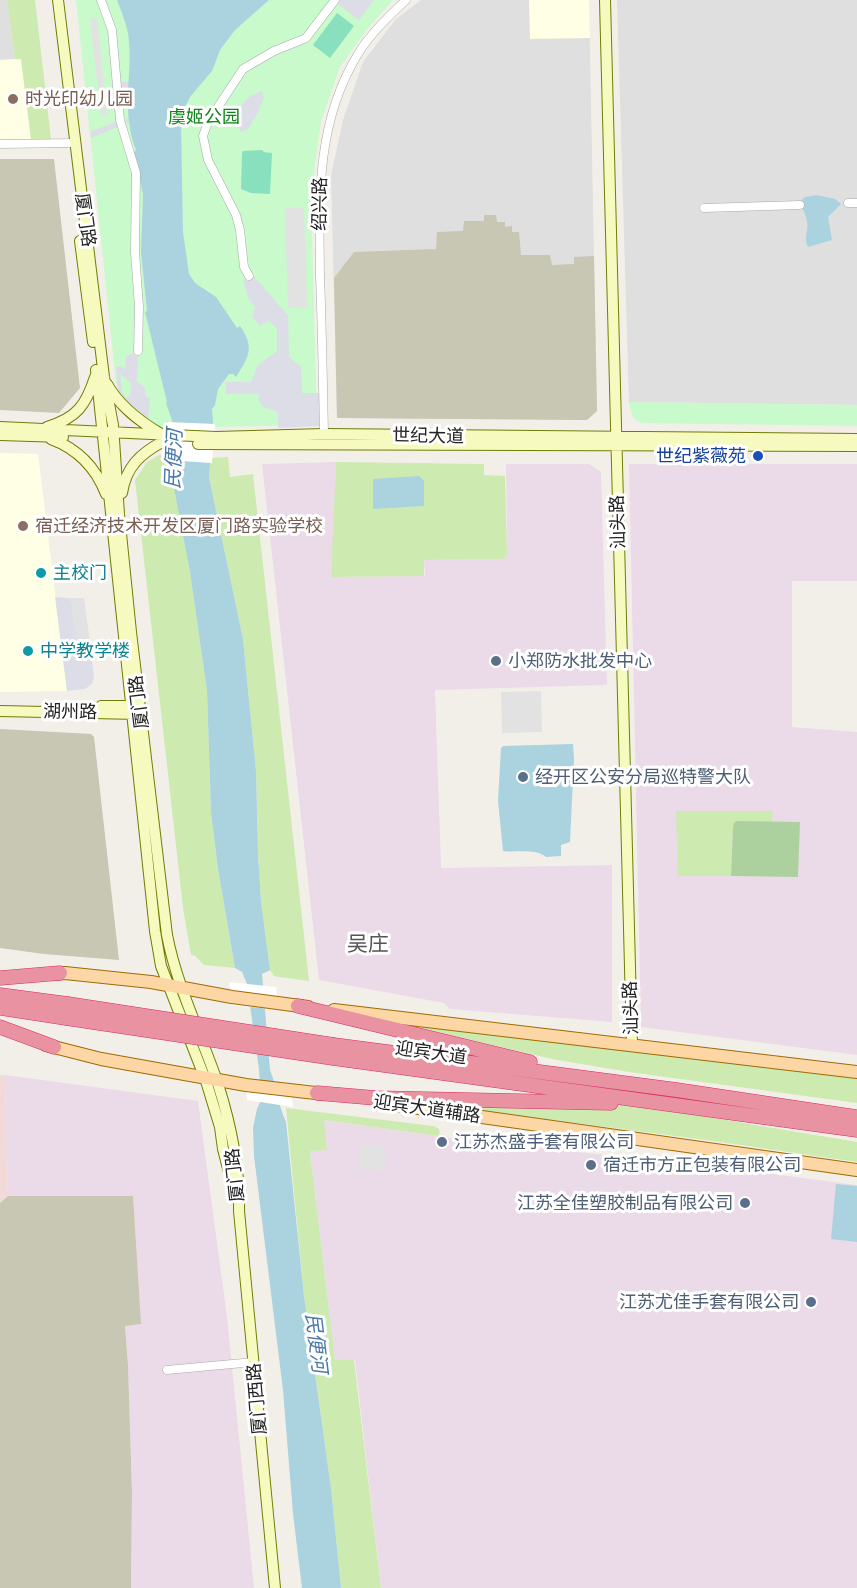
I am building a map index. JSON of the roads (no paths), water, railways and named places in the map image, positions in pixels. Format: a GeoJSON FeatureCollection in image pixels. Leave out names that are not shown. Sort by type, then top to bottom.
{"type":"FeatureCollection","features":[{"type":"Feature","properties":{"kind":"highway"},"geometry":{"type":"LineString","coordinates":[[0,977],[60,974]]}},
{"type":"Feature","properties":{"kind":"highway","name":"迎宾大道"},"geometry":{"type":"LineString","coordinates":[[0,995],[67,1011],[802,1124],[857,1130]]}},
{"type":"Feature","properties":{"kind":"highway"},"geometry":{"type":"LineString","coordinates":[[298,1006],[517,1060],[677,1090]]}},
{"type":"Feature","properties":{"kind":"highway","name":"迎宾大道"},"geometry":{"type":"LineString","coordinates":[[0,1008],[67,1011]]}},
{"type":"Feature","properties":{"kind":"highway"},"geometry":{"type":"LineString","coordinates":[[0,1028],[54,1047]]}},
{"type":"Feature","properties":{"kind":"highway","name":"迎宾大道"},"geometry":{"type":"LineString","coordinates":[[333,1051],[677,1090],[857,1115]]}},
{"type":"Feature","properties":{"kind":"highway"},"geometry":{"type":"LineString","coordinates":[[317,1093],[376,1098],[686,1106]]}},
{"type":"Feature","properties":{"kind":"highway"},"geometry":{"type":"LineString","coordinates":[[802,1124],[857,1135]]}},
{"type":"Feature","properties":{"kind":"main road"},"geometry":{"type":"LineString","coordinates":[[60,974],[175,986],[298,1006],[857,1072]]}},
{"type":"Feature","properties":{"kind":"main road","name":"迎宾大道辅路"},"geometry":{"type":"LineString","coordinates":[[54,1047],[101,1059],[246,1085],[317,1093],[857,1170]]}},
{"type":"Feature","properties":{"kind":"street","name":"厦门路"},"geometry":{"type":"LineString","coordinates":[[51,0],[109,436],[135,710],[167,935],[175,986],[210,1078],[223,1149],[239,1211]]}},
{"type":"Feature","properties":{"kind":"street","name":"厦门路"},"geometry":{"type":"LineString","coordinates":[[58,0],[71,143]]}},
{"type":"Feature","properties":{"kind":"street"},"geometry":{"type":"LineString","coordinates":[[101,0],[112,30],[120,120],[136,173],[135,252],[139,307],[138,351]]}},
{"type":"Feature","properties":{"kind":"street"},"geometry":{"type":"LineString","coordinates":[[249,276],[244,267],[236,215],[208,160],[203,136],[208,122],[243,69],[274,51],[306,38],[335,0]]}},
{"type":"Feature","properties":{"kind":"street","name":"绍兴路"},"geometry":{"type":"LineString","coordinates":[[324,434],[319,233],[321,161],[331,114],[358,52],[381,24],[406,0]]}},
{"type":"Feature","properties":{"kind":"street","name":"汕头路"},"geometry":{"type":"LineString","coordinates":[[601,0],[629,1044]]}},
{"type":"Feature","properties":{"kind":"street","name":"汕头路"},"geometry":{"type":"LineString","coordinates":[[605,0],[613,442]]}},
{"type":"Feature","properties":{"kind":"street"},"geometry":{"type":"LineString","coordinates":[[0,144],[71,143]]}},
{"type":"Feature","properties":{"kind":"street"},"geometry":{"type":"LineString","coordinates":[[848,203],[857,203]]}},
{"type":"Feature","properties":{"kind":"street"},"geometry":{"type":"LineString","coordinates":[[704,208],[800,205]]}},
{"type":"Feature","properties":{"kind":"street"},"geometry":{"type":"LineString","coordinates":[[42,432],[65,420],[84,405],[100,375],[133,416],[165,439],[145,452],[130,467],[115,510]]}},
{"type":"Feature","properties":{"kind":"street","name":"世纪大道"},"geometry":{"type":"LineString","coordinates":[[0,427],[42,432],[165,439],[325,443],[857,439]]}},
{"type":"Feature","properties":{"kind":"street"},"geometry":{"type":"LineString","coordinates":[[42,432],[68,447],[94,469],[115,510]]}},
{"type":"Feature","properties":{"kind":"street","name":"世纪大道"},"geometry":{"type":"LineString","coordinates":[[0,435],[42,432]]}},
{"type":"Feature","properties":{"kind":"street","name":"世纪大道"},"geometry":{"type":"LineString","coordinates":[[216,441],[324,434],[857,446]]}},
{"type":"Feature","properties":{"kind":"street","name":"湖州路"},"geometry":{"type":"LineString","coordinates":[[0,705],[135,710]]}},
{"type":"Feature","properties":{"kind":"street","name":"湖州路"},"geometry":{"type":"LineString","coordinates":[[0,711],[135,710]]}},
{"type":"Feature","properties":{"kind":"street","name":"厦门西路"},"geometry":{"type":"LineString","coordinates":[[239,1211],[275,1588]]}},
{"type":"Feature","properties":{"kind":"street"},"geometry":{"type":"LineString","coordinates":[[167,1370],[254,1362]]}},
{"type":"Feature","properties":{"kind":"water","name":"民便河"},"geometry":{"type":"Polygon","coordinates":[[[117,0],[269,0],[235,30],[220,50],[212,71],[190,97],[183,111],[181,123],[183,232],[189,274],[195,283],[216,297],[237,328],[240,326],[249,346],[247,357],[236,377],[229,374],[218,389],[212,409],[209,477],[243,639],[256,771],[261,901],[270,970],[262,974],[270,1070],[286,1122],[304,1296],[331,1488],[341,1588],[302,1588],[293,1514],[283,1390],[254,1156],[253,1128],[261,1100],[259,1069],[247,984],[242,972],[235,968],[218,869],[211,813],[207,691],[190,572],[168,456],[172,420],[145,312],[147,311],[141,252],[143,194],[129,122],[128,36],[117,0]]]}},
{"type":"Feature","properties":{"kind":"water"},"geometry":{"type":"Polygon","coordinates":[[[817,195],[835,199],[841,204],[828,217],[832,240],[808,247],[807,221],[801,201],[805,197],[817,195]]]}},
{"type":"Feature","properties":{"kind":"water"},"geometry":{"type":"Polygon","coordinates":[[[419,476],[424,481],[424,506],[373,509],[373,479],[419,476]]]}},
{"type":"Feature","properties":{"kind":"water"},"geometry":{"type":"Polygon","coordinates":[[[573,744],[570,842],[561,845],[561,856],[546,857],[531,852],[503,851],[498,801],[501,748],[503,746],[573,744]]]}},
{"type":"Feature","properties":{"kind":"water"},"geometry":{"type":"Polygon","coordinates":[[[836,1184],[857,1186],[857,1242],[831,1239],[836,1184]]]}},
{"type":"Feature","properties":{"kind":"place","name":"时光印幼儿园"},"geometry":{"type":"Point","coordinates":[13,99]}},
{"type":"Feature","properties":{"kind":"place","name":"世纪紫薇苑"},"geometry":{"type":"Point","coordinates":[758,456]}},
{"type":"Feature","properties":{"kind":"place","name":"宿迁经济技术开发区厦门路实验学校"},"geometry":{"type":"Point","coordinates":[23,526]}},
{"type":"Feature","properties":{"kind":"place","name":"主校门"},"geometry":{"type":"Point","coordinates":[41,573]}},
{"type":"Feature","properties":{"kind":"place","name":"中学教学楼"},"geometry":{"type":"Point","coordinates":[28,651]}},
{"type":"Feature","properties":{"kind":"place","name":"小郑防水批发中心"},"geometry":{"type":"Point","coordinates":[496,661]}},
{"type":"Feature","properties":{"kind":"place","name":"经开区公安分局巡特警大队"},"geometry":{"type":"Point","coordinates":[523,777]}},
{"type":"Feature","properties":{"kind":"place","name":"江苏杰盛手套有限公司"},"geometry":{"type":"Point","coordinates":[442,1142]}},
{"type":"Feature","properties":{"kind":"place","name":"宿迁市方正包装有限公司"},"geometry":{"type":"Point","coordinates":[591,1165]}},
{"type":"Feature","properties":{"kind":"place","name":"江苏全佳塑胶制品有限公司"},"geometry":{"type":"Point","coordinates":[745,1203]}},
{"type":"Feature","properties":{"kind":"place","name":"江苏尤佳手套有限公司"},"geometry":{"type":"Point","coordinates":[811,1302]}},
{"type":"Feature","properties":{"kind":"district","name":"吴庄"},"geometry":{"type":"Point","coordinates":[368,944]}},
{"type":"Feature","properties":{"kind":"park label","name":"虞姬公园"},"geometry":{"type":"Point","coordinates":[204,117]}}]}
